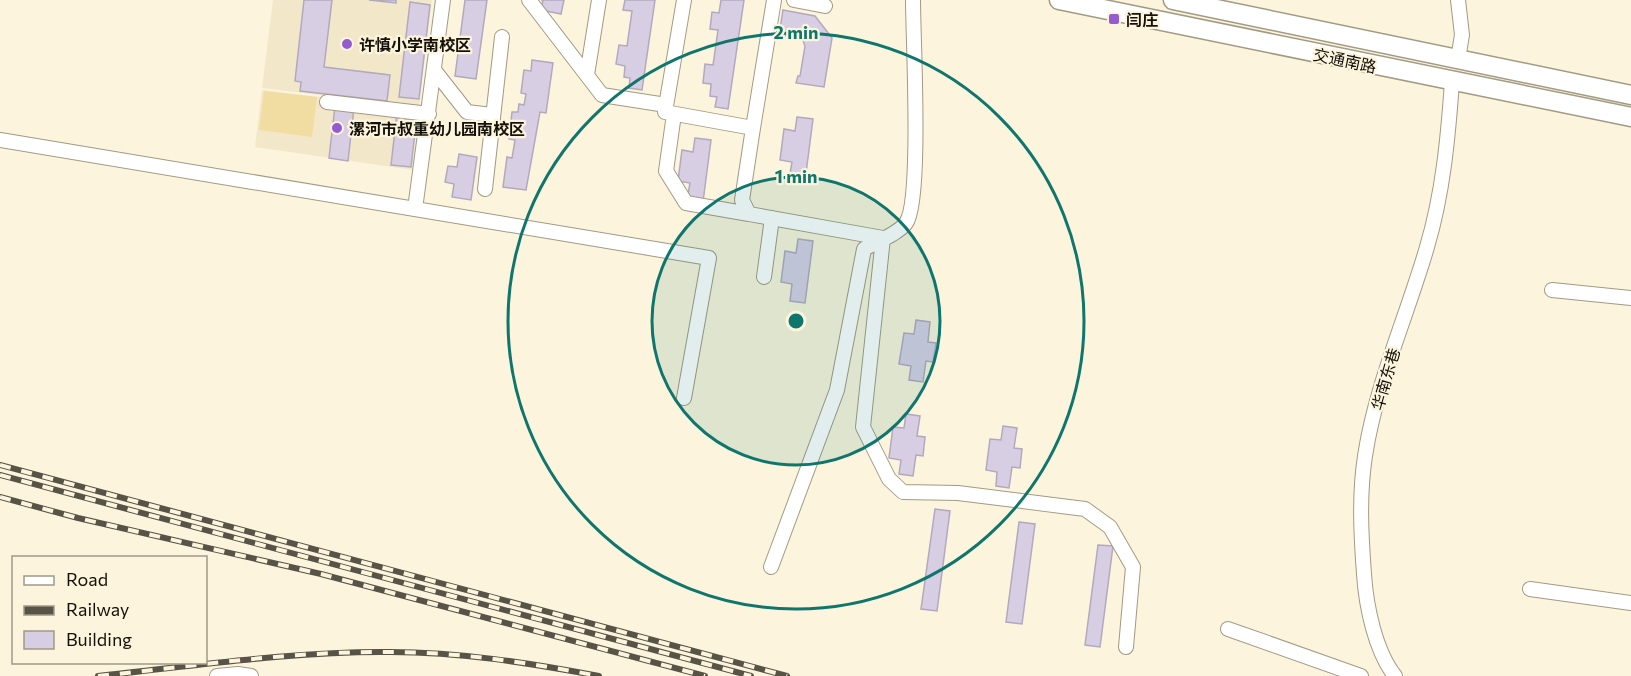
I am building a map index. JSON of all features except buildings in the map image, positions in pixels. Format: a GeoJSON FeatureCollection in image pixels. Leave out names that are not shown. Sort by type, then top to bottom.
{"type":"FeatureCollection","features":[{"type":"Feature","properties":{"kind":"main road","name":"交通南路"},"geometry":{"type":"LineString","coordinates":[[1059,0],[1631,117]]}},
{"type":"Feature","properties":{"kind":"main road","name":"交通南路"},"geometry":{"type":"LineString","coordinates":[[1173,0],[1631,95]]}},
{"type":"Feature","properties":{"kind":"main road"},"geometry":{"type":"LineString","coordinates":[[1452,82],[1458,58]]}},
{"type":"Feature","properties":{"kind":"street"},"geometry":{"type":"LineString","coordinates":[[415,209],[443,0]]}},
{"type":"Feature","properties":{"kind":"street"},"geometry":{"type":"LineString","coordinates":[[529,0],[602,95],[753,128]]}},
{"type":"Feature","properties":{"kind":"street"},"geometry":{"type":"LineString","coordinates":[[587,75],[598,0]]}},
{"type":"Feature","properties":{"kind":"street"},"geometry":{"type":"LineString","coordinates":[[684,0],[670,110],[666,171],[686,203],[883,238]]}},
{"type":"Feature","properties":{"kind":"street"},"geometry":{"type":"LineString","coordinates":[[749,214],[742,201],[774,0]]}},
{"type":"Feature","properties":{"kind":"street"},"geometry":{"type":"LineString","coordinates":[[794,0],[825,6]]}},
{"type":"Feature","properties":{"kind":"street"},"geometry":{"type":"LineString","coordinates":[[771,567],[827,422],[837,390],[864,249],[905,225],[913,211],[915,166],[913,0]]}},
{"type":"Feature","properties":{"kind":"street"},"geometry":{"type":"LineString","coordinates":[[1458,0],[1462,35],[1458,58]]}},
{"type":"Feature","properties":{"kind":"street"},"geometry":{"type":"LineString","coordinates":[[485,189],[502,37]]}},
{"type":"Feature","properties":{"kind":"street"},"geometry":{"type":"LineString","coordinates":[[434,70],[467,111],[492,115]]}},
{"type":"Feature","properties":{"kind":"street","name":"华南东巷"},"geometry":{"type":"LineString","coordinates":[[1395,676],[1388,667],[1366,606],[1360,522],[1365,456],[1382,387],[1427,246],[1446,161],[1452,82]]}},
{"type":"Feature","properties":{"kind":"street"},"geometry":{"type":"LineString","coordinates":[[327,102],[429,114]]}},
{"type":"Feature","properties":{"kind":"street"},"geometry":{"type":"LineString","coordinates":[[0,140],[709,258],[684,399]]}},
{"type":"Feature","properties":{"kind":"street"},"geometry":{"type":"LineString","coordinates":[[764,277],[772,218]]}},
{"type":"Feature","properties":{"kind":"street"},"geometry":{"type":"LineString","coordinates":[[883,238],[863,427],[889,479],[903,492],[958,493],[1085,509],[1110,527],[1133,567],[1126,647]]}},
{"type":"Feature","properties":{"kind":"street"},"geometry":{"type":"LineString","coordinates":[[1552,290],[1631,298]]}},
{"type":"Feature","properties":{"kind":"street"},"geometry":{"type":"LineString","coordinates":[[1530,589],[1631,603]]}},
{"type":"Feature","properties":{"kind":"street"},"geometry":{"type":"LineString","coordinates":[[1228,629],[1361,676]]}},
{"type":"Feature","properties":{"kind":"street"},"geometry":{"type":"LineString","coordinates":[[217,676],[238,674],[251,676]]}},
{"type":"Feature","properties":{"kind":"shaded area","name":"许慎小学南校区"},"geometry":{"type":"Polygon","coordinates":[[[273,0],[432,0],[419,107],[262,88],[273,0]]]}},
{"type":"Feature","properties":{"kind":"shaded area","name":"漯河市叔重幼儿园南校区"},"geometry":{"type":"Polygon","coordinates":[[[262,90],[419,109],[413,170],[255,147],[262,90]]]}},
{"type":"Feature","properties":{"kind":"shaded area"},"geometry":{"type":"Polygon","coordinates":[[[264,91],[317,97],[312,137],[259,130],[264,91]]]}},
{"type":"Feature","properties":{"kind":"railway"},"geometry":{"type":"LineString","coordinates":[[0,465],[787,676]]}},
{"type":"Feature","properties":{"kind":"railway"},"geometry":{"type":"LineString","coordinates":[[0,475],[751,676]]}},
{"type":"Feature","properties":{"kind":"railway"},"geometry":{"type":"LineString","coordinates":[[0,497],[78,518],[321,574],[705,676]]}},
{"type":"Feature","properties":{"kind":"railway"},"geometry":{"type":"LineString","coordinates":[[98,676],[280,657],[353,652],[416,652],[495,659],[599,676]]}},
{"type":"Feature","properties":{"kind":"place","name":"闫庄"},"geometry":{"type":"Point","coordinates":[1114,19]}},
{"type":"Feature","properties":{"kind":"place","name":"许慎小学南校区"},"geometry":{"type":"Point","coordinates":[347,44]}},
{"type":"Feature","properties":{"kind":"place","name":"漯河市叔重幼儿园南校区"},"geometry":{"type":"Point","coordinates":[337,128]}}]}
